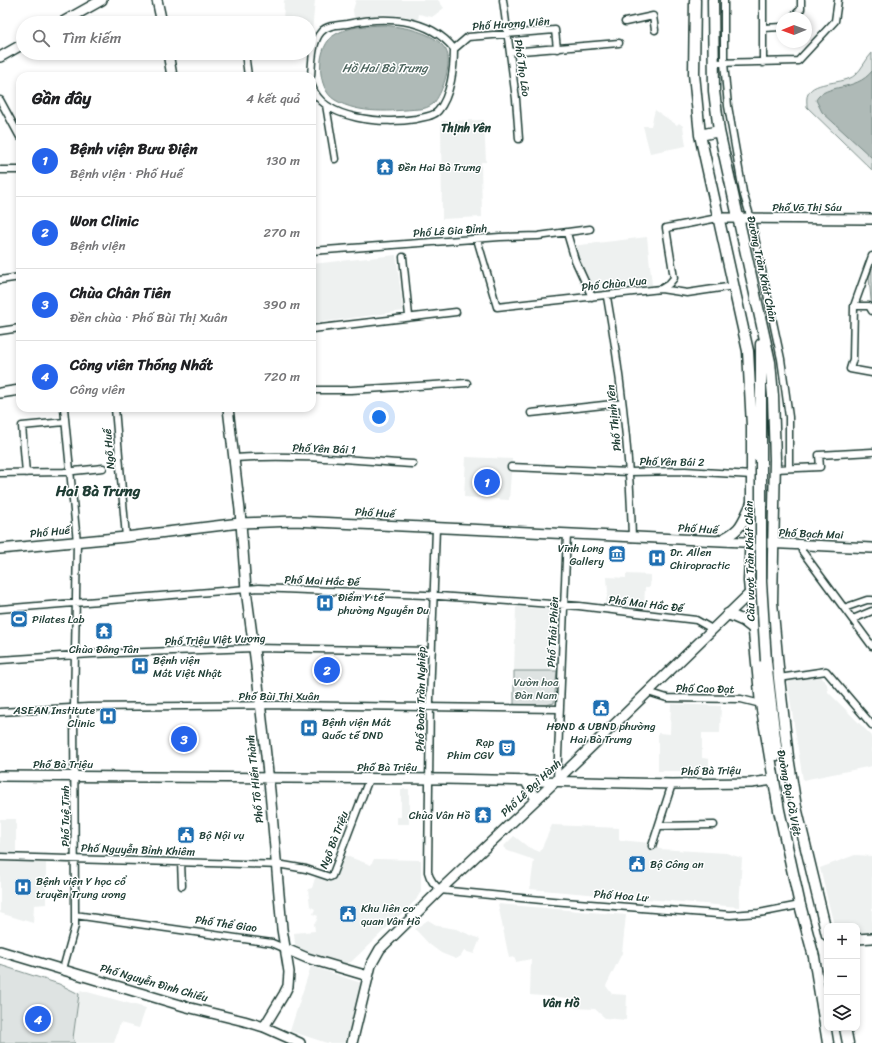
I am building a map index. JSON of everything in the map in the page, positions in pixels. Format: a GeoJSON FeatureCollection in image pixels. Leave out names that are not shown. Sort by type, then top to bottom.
{"type":"FeatureCollection","features":[{"type":"Feature","properties":{"kind":"main road"},"geometry":{"type":"LineString","coordinates":[[695,0],[694,74],[700,135],[748,351],[752,426],[752,502],[749,544]]}},
{"type":"Feature","properties":{"kind":"main road","name":"Đường Trần Khát Chân"},"geometry":{"type":"LineString","coordinates":[[713,0],[714,91],[719,131],[770,362],[773,396],[775,469],[773,544]]}},
{"type":"Feature","properties":{"kind":"main road"},"geometry":{"type":"LineString","coordinates":[[700,135],[719,131]]}},
{"type":"Feature","properties":{"kind":"main road","name":"Cầu vượt Trần Khát Chân"},"geometry":{"type":"LineString","coordinates":[[762,326],[761,603],[779,774],[776,791]]}},
{"type":"Feature","properties":{"kind":"main road","name":"Cầu vượt Trần Khát Chân"},"geometry":{"type":"LineString","coordinates":[[748,351],[755,372],[761,427]]}},
{"type":"Feature","properties":{"kind":"main road"},"geometry":{"type":"LineString","coordinates":[[752,475],[755,489],[760,495],[770,494],[774,486]]}},
{"type":"Feature","properties":{"kind":"main road","name":"Đường Đại Cồ Việt"},"geometry":{"type":"LineString","coordinates":[[749,544],[749,594],[761,704],[788,852],[800,906],[814,957],[828,1043]]}},
{"type":"Feature","properties":{"kind":"main road","name":"Đường Đại Cồ Việt"},"geometry":{"type":"LineString","coordinates":[[773,544],[773,622],[788,757],[796,807],[824,923]]}},
{"type":"Feature","properties":{"kind":"main road"},"geometry":{"type":"LineString","coordinates":[[728,614],[740,618],[753,628],[756,620],[760,617],[765,617],[773,622]]}},
{"type":"Feature","properties":{"kind":"main road","name":"Cầu vượt Trần Khát Chân"},"geometry":{"type":"LineString","coordinates":[[770,694],[788,757]]}},
{"type":"Feature","properties":{"kind":"main road"},"geometry":{"type":"LineString","coordinates":[[788,852],[806,848]]}},
{"type":"Feature","properties":{"kind":"main road"},"geometry":{"type":"LineString","coordinates":[[846,1031],[848,1043]]}},
{"type":"Feature","properties":{"kind":"street"},"geometry":{"type":"LineString","coordinates":[[73,16],[102,0]]}},
{"type":"Feature","properties":{"kind":"street"},"geometry":{"type":"LineString","coordinates":[[157,0],[160,16]]}},
{"type":"Feature","properties":{"kind":"street","name":"Phố Thọ Lão"},"geometry":{"type":"LineString","coordinates":[[502,0],[510,52],[519,139]]}},
{"type":"Feature","properties":{"kind":"street","name":"Đường Trần Khát Chân"},"geometry":{"type":"LineString","coordinates":[[724,0],[724,63],[728,106],[743,192],[751,218],[781,359],[789,417],[789,468]]}},
{"type":"Feature","properties":{"kind":"street"},"geometry":{"type":"LineString","coordinates":[[763,0],[763,63]]}},
{"type":"Feature","properties":{"kind":"street"},"geometry":{"type":"LineString","coordinates":[[798,12],[801,9],[801,0]]}},
{"type":"Feature","properties":{"kind":"street"},"geometry":{"type":"LineString","coordinates":[[714,63],[798,61],[835,21],[838,0]]}},
{"type":"Feature","properties":{"kind":"street"},"geometry":{"type":"LineString","coordinates":[[625,22],[653,16],[655,30]]}},
{"type":"Feature","properties":{"kind":"street"},"geometry":{"type":"LineString","coordinates":[[316,44],[320,33],[329,27],[360,20],[387,20],[425,26],[434,30],[454,49],[454,69],[449,87],[438,111],[429,116],[406,120],[370,121],[341,112],[316,98]]}},
{"type":"Feature","properties":{"kind":"street"},"geometry":{"type":"LineString","coordinates":[[763,28],[776,27]]}},
{"type":"Feature","properties":{"kind":"street","name":"Phố Hương Viên"},"geometry":{"type":"LineString","coordinates":[[454,49],[468,37],[555,30],[557,49]]}},
{"type":"Feature","properties":{"kind":"street"},"geometry":{"type":"LineString","coordinates":[[510,52],[619,43]]}},
{"type":"Feature","properties":{"kind":"street"},"geometry":{"type":"LineString","coordinates":[[0,57],[16,48]]}},
{"type":"Feature","properties":{"kind":"street"},"geometry":{"type":"LineString","coordinates":[[169,60],[171,72]]}},
{"type":"Feature","properties":{"kind":"street"},"geometry":{"type":"LineString","coordinates":[[246,60],[247,72]]}},
{"type":"Feature","properties":{"kind":"street"},"geometry":{"type":"LineString","coordinates":[[312,72],[314,60]]}},
{"type":"Feature","properties":{"kind":"street"},"geometry":{"type":"LineString","coordinates":[[0,100],[16,130]]}},
{"type":"Feature","properties":{"kind":"street"},"geometry":{"type":"LineString","coordinates":[[326,105],[335,159]]}},
{"type":"Feature","properties":{"kind":"street"},"geometry":{"type":"LineString","coordinates":[[0,170],[16,170]]}},
{"type":"Feature","properties":{"kind":"street"},"geometry":{"type":"LineString","coordinates":[[662,289],[674,278],[666,228],[718,218]]}},
{"type":"Feature","properties":{"kind":"street","name":"Phố Võ Thị Sáu"},"geometry":{"type":"LineString","coordinates":[[718,218],[872,219]]}},
{"type":"Feature","properties":{"kind":"street","name":"Phố Lê Gia Đỉnh"},"geometry":{"type":"LineString","coordinates":[[316,251],[567,233],[590,229]]}},
{"type":"Feature","properties":{"kind":"street"},"geometry":{"type":"LineString","coordinates":[[567,233],[575,260],[592,297]]}},
{"type":"Feature","properties":{"kind":"street","name":"Phố Chùa Vua"},"geometry":{"type":"LineString","coordinates":[[477,239],[497,307],[592,297],[607,297],[662,289],[687,293],[734,286]]}},
{"type":"Feature","properties":{"kind":"street"},"geometry":{"type":"LineString","coordinates":[[872,256],[854,306],[853,359],[850,369],[872,373]]}},
{"type":"Feature","properties":{"kind":"street"},"geometry":{"type":"LineString","coordinates":[[403,257],[409,316]]}},
{"type":"Feature","properties":{"kind":"street"},"geometry":{"type":"LineString","coordinates":[[0,280],[16,278]]}},
{"type":"Feature","properties":{"kind":"street","name":"Phố Thịnh Yên"},"geometry":{"type":"LineString","coordinates":[[607,297],[617,355],[629,472],[632,538]]}},
{"type":"Feature","properties":{"kind":"street"},"geometry":{"type":"LineString","coordinates":[[854,306],[869,306],[872,310]]}},
{"type":"Feature","properties":{"kind":"street"},"geometry":{"type":"LineString","coordinates":[[316,328],[409,316],[456,312]]}},
{"type":"Feature","properties":{"kind":"street"},"geometry":{"type":"LineString","coordinates":[[0,331],[16,329]]}},
{"type":"Feature","properties":{"kind":"street"},"geometry":{"type":"LineString","coordinates":[[316,390],[351,390],[467,383]]}},
{"type":"Feature","properties":{"kind":"street"},"geometry":{"type":"LineString","coordinates":[[0,393],[16,391]]}},
{"type":"Feature","properties":{"kind":"street"},"geometry":{"type":"LineString","coordinates":[[531,412],[622,404]]}},
{"type":"Feature","properties":{"kind":"street","name":"Phố Tuệ Tĩnh"},"geometry":{"type":"LineString","coordinates":[[63,969],[75,926],[74,708],[77,542],[64,412]]}},
{"type":"Feature","properties":{"kind":"street","name":"Ngõ Huế"},"geometry":{"type":"LineString","coordinates":[[115,412],[126,537]]}},
{"type":"Feature","properties":{"kind":"street","name":"Phố Tô Hiến Thành"},"geometry":{"type":"LineString","coordinates":[[229,412],[235,458],[246,590],[254,648],[268,778],[282,929],[289,972],[288,986],[264,1027]]}},
{"type":"Feature","properties":{"kind":"street"},"geometry":{"type":"LineString","coordinates":[[26,473],[22,426],[65,422]]}},
{"type":"Feature","properties":{"kind":"street"},"geometry":{"type":"LineString","coordinates":[[775,469],[820,467],[819,455],[872,452]]}},
{"type":"Feature","properties":{"kind":"street","name":"Phố Yên Bái 1"},"geometry":{"type":"LineString","coordinates":[[235,458],[332,459],[413,464]]}},
{"type":"Feature","properties":{"kind":"street"},"geometry":{"type":"LineString","coordinates":[[0,473],[70,471],[103,468]]}},
{"type":"Feature","properties":{"kind":"street","name":"Phố Yên Bái 2"},"geometry":{"type":"LineString","coordinates":[[511,468],[629,472],[685,471],[752,475]]}},
{"type":"Feature","properties":{"kind":"street"},"geometry":{"type":"LineString","coordinates":[[714,542],[736,532],[741,526],[752,502]]}},
{"type":"Feature","properties":{"kind":"street","name":"Phố Huế"},"geometry":{"type":"LineString","coordinates":[[0,549],[126,537],[240,523],[294,520],[749,544]]}},
{"type":"Feature","properties":{"kind":"street","name":"Phố Đoàn Trần Nghiệp"},"geometry":{"type":"LineString","coordinates":[[436,528],[430,708],[428,872],[430,880],[440,890]]}},
{"type":"Feature","properties":{"kind":"street","name":"Phố Thái Phiên"},"geometry":{"type":"LineString","coordinates":[[557,780],[567,534]]}},
{"type":"Feature","properties":{"kind":"street","name":"Phố Bạch Mai"},"geometry":{"type":"LineString","coordinates":[[749,544],[872,548]]}},
{"type":"Feature","properties":{"kind":"street"},"geometry":{"type":"LineString","coordinates":[[802,545],[802,551],[872,646]]}},
{"type":"Feature","properties":{"kind":"street","name":"Phố Lê Đại Hành"},"geometry":{"type":"LineString","coordinates":[[352,1043],[368,976],[374,958],[380,949],[749,594],[772,582]]}},
{"type":"Feature","properties":{"kind":"street","name":"Phố Mai Hắc Đế"},"geometry":{"type":"LineString","coordinates":[[0,609],[259,588],[434,596],[565,605],[696,620],[712,629]]}},
{"type":"Feature","properties":{"kind":"street"},"geometry":{"type":"LineString","coordinates":[[844,608],[872,600]]}},
{"type":"Feature","properties":{"kind":"street"},"geometry":{"type":"LineString","coordinates":[[853,619],[872,611]]}},
{"type":"Feature","properties":{"kind":"street","name":"Phố Triệu Việt Vương"},"geometry":{"type":"LineString","coordinates":[[0,660],[75,655],[254,648],[432,651]]}},
{"type":"Feature","properties":{"kind":"street"},"geometry":{"type":"LineString","coordinates":[[779,678],[826,671],[872,724]]}},
{"type":"Feature","properties":{"kind":"street","name":"Phố Cao Đạt"},"geometry":{"type":"LineString","coordinates":[[648,692],[667,698],[741,699],[761,704]]}},
{"type":"Feature","properties":{"kind":"street","name":"Phố Bùi Thị Xuân"},"geometry":{"type":"LineString","coordinates":[[0,712],[74,708],[260,706],[559,709]]}},
{"type":"Feature","properties":{"kind":"street","name":"Phố Bà Triệu"},"geometry":{"type":"LineString","coordinates":[[0,776],[557,780],[672,784],[774,780]]}},
{"type":"Feature","properties":{"kind":"street","name":"Ngõ Bà Triệu"},"geometry":{"type":"LineString","coordinates":[[276,865],[293,866],[332,876],[368,779]]}},
{"type":"Feature","properties":{"kind":"street"},"geometry":{"type":"LineString","coordinates":[[525,780],[536,799]]}},
{"type":"Feature","properties":{"kind":"street"},"geometry":{"type":"LineString","coordinates":[[652,846],[672,784]]}},
{"type":"Feature","properties":{"kind":"street"},"geometry":{"type":"LineString","coordinates":[[659,826],[714,825]]}},
{"type":"Feature","properties":{"kind":"street","name":"Phố Nguyễn Bỉnh Khiêm"},"geometry":{"type":"LineString","coordinates":[[0,857],[276,865]]}},
{"type":"Feature","properties":{"kind":"street"},"geometry":{"type":"LineString","coordinates":[[181,862],[182,886]]}},
{"type":"Feature","properties":{"kind":"street","name":"Phố Hoa Lư"},"geometry":{"type":"LineString","coordinates":[[440,890],[552,901],[730,915],[759,913],[800,906]]}},
{"type":"Feature","properties":{"kind":"street","name":"Phố Thể Giao"},"geometry":{"type":"LineString","coordinates":[[75,915],[272,943],[307,958],[368,976]]}},
{"type":"Feature","properties":{"kind":"street"},"geometry":{"type":"LineString","coordinates":[[860,939],[872,938]]}},
{"type":"Feature","properties":{"kind":"street","name":"Phố Nguyễn Đình Chiểu"},"geometry":{"type":"LineString","coordinates":[[0,951],[186,1006],[264,1027],[300,1043]]}},
{"type":"Feature","properties":{"kind":"shaded area"},"geometry":{"type":"Polygon","coordinates":[[[284,0],[315,0],[313,16],[283,16],[284,0]]]}},
{"type":"Feature","properties":{"kind":"shaded area"},"geometry":{"type":"Polygon","coordinates":[[[356,0],[438,0],[444,8],[432,17],[419,14],[418,20],[405,16],[383,14],[354,18],[353,10],[356,0]]]}},
{"type":"Feature","properties":{"kind":"shaded area"},"geometry":{"type":"Polygon","coordinates":[[[655,110],[677,125],[679,123],[683,126],[686,146],[650,153],[643,126],[651,126],[655,110]]]}},
{"type":"Feature","properties":{"kind":"shaded area"},"geometry":{"type":"Polygon","coordinates":[[[484,120],[486,162],[481,162],[482,217],[442,219],[441,121],[484,120]]]}},
{"type":"Feature","properties":{"kind":"shaded area"},"geometry":{"type":"Polygon","coordinates":[[[647,237],[652,285],[591,292],[572,246],[647,237]]]}},
{"type":"Feature","properties":{"kind":"shaded area"},"geometry":{"type":"Polygon","coordinates":[[[396,255],[403,311],[316,323],[316,264],[396,255]]]}},
{"type":"Feature","properties":{"kind":"shaded area"},"geometry":{"type":"Polygon","coordinates":[[[466,457],[512,459],[509,500],[464,497],[466,457]]]}},
{"type":"Feature","properties":{"kind":"shaded area"},"geometry":{"type":"Polygon","coordinates":[[[626,574],[651,575],[650,587],[645,587],[644,608],[605,604],[608,593],[607,577],[626,578],[626,574]]]}},
{"type":"Feature","properties":{"kind":"shaded area"},"geometry":{"type":"Polygon","coordinates":[[[516,607],[554,610],[557,614],[553,671],[514,671],[516,607]]]}},
{"type":"Feature","properties":{"kind":"shaded area"},"geometry":{"type":"Polygon","coordinates":[[[819,674],[827,684],[828,692],[872,736],[872,766],[803,780],[787,680],[819,674]]]}},
{"type":"Feature","properties":{"kind":"shaded area"},"geometry":{"type":"Polygon","coordinates":[[[671,704],[721,706],[720,733],[702,733],[702,758],[709,759],[709,771],[658,771],[658,733],[670,734],[671,704]]]}},
{"type":"Feature","properties":{"kind":"shaded area"},"geometry":{"type":"Polygon","coordinates":[[[401,789],[409,789],[409,824],[397,824],[397,817],[401,817],[401,789]]]}},
{"type":"Feature","properties":{"kind":"shaded area","name":"Bệnh viện Y học cổ truyền Trung ương"},"geometry":{"type":"Polygon","coordinates":[[[0,819],[16,819],[16,852],[0,852],[0,819]]]}},
{"type":"Feature","properties":{"kind":"shaded area","name":"Bộ Công an"},"geometry":{"type":"Polygon","coordinates":[[[552,825],[619,828],[619,840],[651,843],[659,849],[726,853],[742,858],[739,907],[530,889],[534,860],[508,851],[503,847],[514,836],[528,847],[540,852],[552,825]]]}},
{"type":"Feature","properties":{"kind":"shaded area"},"geometry":{"type":"Polygon","coordinates":[[[341,854],[371,865],[374,859],[421,860],[421,891],[416,900],[351,962],[345,963],[301,950],[295,944],[294,933],[315,931],[314,923],[316,922],[318,916],[313,914],[315,909],[310,906],[308,889],[312,888],[316,875],[332,880],[341,854]]]}},
{"type":"Feature","properties":{"kind":"shaded area"},"geometry":{"type":"Polygon","coordinates":[[[855,855],[872,856],[872,938],[860,939],[860,923],[833,923],[820,868],[855,855]]]}},
{"type":"Feature","properties":{"kind":"shaded area","name":"Bệnh viện Y học cổ truyền Trung ương"},"geometry":{"type":"Polygon","coordinates":[[[0,862],[46,862],[46,904],[34,905],[33,923],[0,913],[0,862]]]}},
{"type":"Feature","properties":{"kind":"shaded area"},"geometry":{"type":"Polygon","coordinates":[[[498,904],[626,915],[622,953],[606,986],[612,994],[627,995],[626,1020],[605,1018],[595,1009],[572,1008],[572,1003],[568,998],[530,995],[531,959],[516,962],[514,957],[509,958],[498,904]]]}},
{"type":"Feature","properties":{"kind":"shaded area"},"geometry":{"type":"Polygon","coordinates":[[[428,920],[438,926],[456,929],[480,939],[474,954],[464,951],[461,956],[456,959],[441,953],[429,944],[415,929],[428,920]]]}},
{"type":"Feature","properties":{"kind":"shaded area"},"geometry":{"type":"Polygon","coordinates":[[[311,966],[361,983],[346,1043],[327,1043],[290,1031],[311,966]]]}},
{"type":"Feature","properties":{"kind":"shaded area"},"geometry":{"type":"Polygon","coordinates":[[[80,990],[146,1008],[139,1028],[120,1023],[114,1043],[75,1043],[73,1038],[80,990]]]}},
{"type":"Feature","properties":{"kind":"green space"},"geometry":{"type":"Polygon","coordinates":[[[872,53],[872,170],[807,107],[807,97],[811,90],[816,87],[823,84],[844,80],[855,75],[872,53]]]}},
{"type":"Feature","properties":{"kind":"green space"},"geometry":{"type":"Polygon","coordinates":[[[872,268],[872,311],[869,277],[872,268]]]}},
{"type":"Feature","properties":{"kind":"green space","name":"Vườn hoa Đàn Nam"},"geometry":{"type":"Polygon","coordinates":[[[514,671],[557,671],[554,703],[546,705],[514,705],[514,671]]]}},
{"type":"Feature","properties":{"kind":"green space"},"geometry":{"type":"Polygon","coordinates":[[[0,965],[59,984],[79,994],[73,1038],[75,1043],[0,1043],[0,965]]]}},
{"type":"Feature","properties":{"kind":"water","name":"Hồ Hai Bà Trưng"},"geometry":{"type":"Polygon","coordinates":[[[383,25],[400,27],[426,34],[434,38],[446,50],[448,62],[446,78],[436,100],[430,106],[421,109],[398,111],[365,110],[345,105],[335,100],[324,87],[320,67],[321,57],[324,47],[329,40],[336,34],[347,29],[383,25]]]}},
{"type":"Feature","properties":{"kind":"water"},"geometry":{"type":"Polygon","coordinates":[[[872,71],[872,158],[822,112],[816,100],[826,91],[858,82],[872,71]]]}},
{"type":"Feature","properties":{"kind":"place","name":"Đền Hai Bà Trưng"},"geometry":{"type":"Point","coordinates":[385,167]}},
{"type":"Feature","properties":{"kind":"place","name":"Bệnh viện Bưu Điện"},"geometry":{"type":"Point","coordinates":[487,482]}},
{"type":"Feature","properties":{"kind":"place","name":"Vĩnh Long Gallery"},"geometry":{"type":"Point","coordinates":[617,554]}},
{"type":"Feature","properties":{"kind":"place","name":"Dr. Allen Chiropractic"},"geometry":{"type":"Point","coordinates":[657,558]}},
{"type":"Feature","properties":{"kind":"place","name":"Điểm Y tế phường Nguyễn Du"},"geometry":{"type":"Point","coordinates":[325,603]}},
{"type":"Feature","properties":{"kind":"place","name":"Pilates Lab"},"geometry":{"type":"Point","coordinates":[19,619]}},
{"type":"Feature","properties":{"kind":"place","name":"Chùa Đông Tân"},"geometry":{"type":"Point","coordinates":[104,631]}},
{"type":"Feature","properties":{"kind":"place","name":"Bệnh viện Mắt Việt Nhật"},"geometry":{"type":"Point","coordinates":[140,666]}},
{"type":"Feature","properties":{"kind":"place","name":"Won Clinic"},"geometry":{"type":"Point","coordinates":[327,670]}},
{"type":"Feature","properties":{"kind":"place","name":"HĐND & UBND phường Hai Bà Trưng"},"geometry":{"type":"Point","coordinates":[601,708]}},
{"type":"Feature","properties":{"kind":"place","name":"ASEAN Institute Clinic"},"geometry":{"type":"Point","coordinates":[108,716]}},
{"type":"Feature","properties":{"kind":"place","name":"Bệnh viện Mắt Quốc tế DND"},"geometry":{"type":"Point","coordinates":[309,728]}},
{"type":"Feature","properties":{"kind":"place","name":"Chùa Chân Tiên"},"geometry":{"type":"Point","coordinates":[184,739]}},
{"type":"Feature","properties":{"kind":"place","name":"Rạp Phim CGV"},"geometry":{"type":"Point","coordinates":[507,748]}},
{"type":"Feature","properties":{"kind":"place","name":"Chùa Vân Hồ"},"geometry":{"type":"Point","coordinates":[483,815]}},
{"type":"Feature","properties":{"kind":"place","name":"Bộ Nội vụ"},"geometry":{"type":"Point","coordinates":[186,835]}},
{"type":"Feature","properties":{"kind":"place","name":"Bộ Công an"},"geometry":{"type":"Point","coordinates":[637,864]}},
{"type":"Feature","properties":{"kind":"place","name":"Bệnh viện Y học cổ truyền Trung ương"},"geometry":{"type":"Point","coordinates":[23,887]}},
{"type":"Feature","properties":{"kind":"place","name":"Khu liên cơ quan Vân Hồ"},"geometry":{"type":"Point","coordinates":[348,914]}},
{"type":"Feature","properties":{"kind":"place","name":"Công viên Thống Nhất"},"geometry":{"type":"Point","coordinates":[38,1019]}},
{"type":"Feature","properties":{"kind":"district","name":"Thịnh Yên"},"geometry":{"type":"Point","coordinates":[466,128]}},
{"type":"Feature","properties":{"kind":"district","name":"Hai Bà Trưng"},"geometry":{"type":"Point","coordinates":[98,491]}},
{"type":"Feature","properties":{"kind":"district","name":"Vân Hồ"},"geometry":{"type":"Point","coordinates":[561,1003]}}]}
